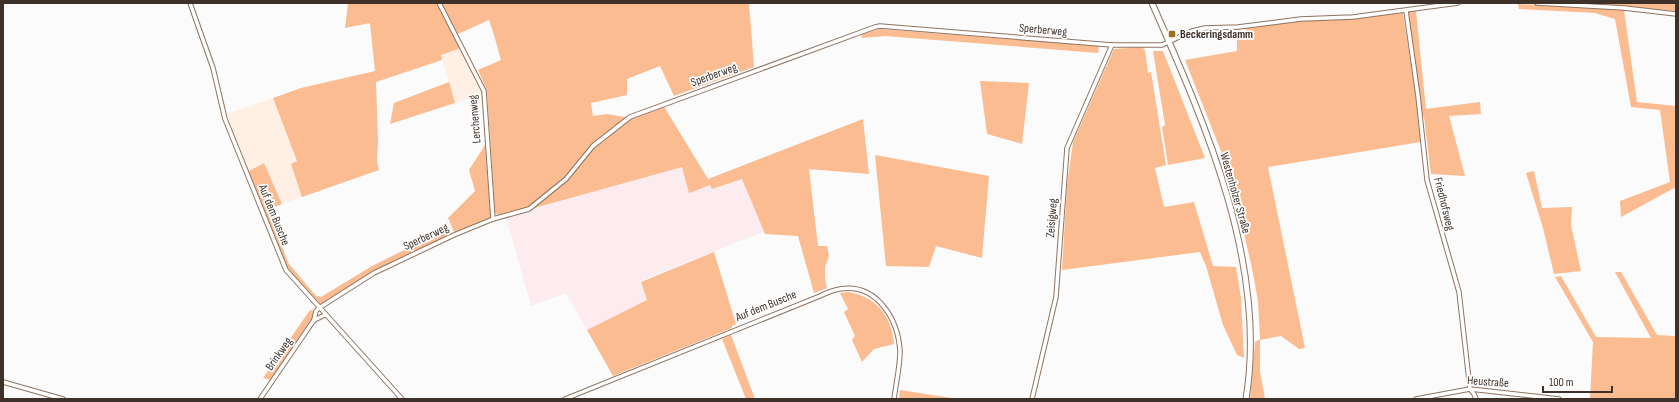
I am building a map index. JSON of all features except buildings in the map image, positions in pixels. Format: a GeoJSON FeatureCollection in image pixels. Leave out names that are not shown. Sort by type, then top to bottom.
{"type":"FeatureCollection","features":[{"type":"Feature","properties":{"kind":"main road","name":"Westenholzer Straße"},"geometry":{"type":"LineString","coordinates":[[1152,3],[1208,139],[1229,203],[1241,254],[1248,298],[1251,341],[1246,399]]}},
{"type":"Feature","properties":{"kind":"street","name":"Auf dem Busche"},"geometry":{"type":"LineString","coordinates":[[190,3],[213,68],[225,119],[286,270],[402,399]]}},
{"type":"Feature","properties":{"kind":"street","name":"Lerchenweg"},"geometry":{"type":"LineString","coordinates":[[439,3],[484,91],[493,219]]}},
{"type":"Feature","properties":{"kind":"street"},"geometry":{"type":"LineString","coordinates":[[1168,41],[1192,31],[1205,28],[1300,19],[1353,17],[1458,3]]}},
{"type":"Feature","properties":{"kind":"street"},"geometry":{"type":"LineString","coordinates":[[1537,3],[1624,8],[1676,14]]}},
{"type":"Feature","properties":{"kind":"street","name":"Friedhofsweg"},"geometry":{"type":"LineString","coordinates":[[1406,11],[1418,96],[1427,180],[1459,292],[1470,389],[1476,399]]}},
{"type":"Feature","properties":{"kind":"street","name":"Sperberweg"},"geometry":{"type":"LineString","coordinates":[[319,308],[374,273],[454,235],[493,219],[529,209],[566,179],[594,146],[630,116],[875,27],[880,26],[1112,46],[1162,45],[1168,41]]}},
{"type":"Feature","properties":{"kind":"street","name":"Zeisigweg"},"geometry":{"type":"LineString","coordinates":[[1032,399],[1056,297],[1067,148],[1112,46]]}},
{"type":"Feature","properties":{"kind":"street","name":"Auf dem Busche"},"geometry":{"type":"LineString","coordinates":[[565,399],[820,296],[839,289],[853,288],[873,295],[883,304],[897,332],[900,350],[894,399]]}},
{"type":"Feature","properties":{"kind":"street","name":"Brinkweg"},"geometry":{"type":"LineString","coordinates":[[260,399],[314,320],[316,311],[319,308]]}},
{"type":"Feature","properties":{"kind":"street"},"geometry":{"type":"LineString","coordinates":[[314,320],[325,315]]}},
{"type":"Feature","properties":{"kind":"street"},"geometry":{"type":"LineString","coordinates":[[3,382],[63,399]]}},
{"type":"Feature","properties":{"kind":"street","name":"Heustraße"},"geometry":{"type":"LineString","coordinates":[[1416,399],[1470,389],[1559,399]]}},
{"type":"Feature","properties":{"kind":"shaded area"},"geometry":{"type":"Polygon","coordinates":[[[348,3],[439,3],[438,5],[461,48],[441,55],[442,60],[376,82],[378,141],[377,161],[379,170],[302,197],[291,164],[297,161],[273,98],[301,88],[375,71],[370,23],[345,28],[348,3]]]}},
{"type":"Feature","properties":{"kind":"shaded area"},"geometry":{"type":"Polygon","coordinates":[[[440,3],[749,3],[754,67],[674,96],[660,66],[627,79],[627,95],[591,103],[593,116],[607,114],[631,118],[663,105],[708,179],[863,119],[869,174],[809,169],[818,246],[827,246],[829,256],[825,267],[827,288],[814,293],[798,236],[765,234],[742,179],[712,189],[710,185],[689,193],[682,167],[531,209],[529,207],[498,215],[495,213],[487,91],[478,70],[501,60],[489,20],[458,34],[440,3]]]}},
{"type":"Feature","properties":{"kind":"shaded area"},"geometry":{"type":"Polygon","coordinates":[[[1586,3],[1676,3],[1676,11],[1587,4],[1586,3]]]}},
{"type":"Feature","properties":{"kind":"shaded area"},"geometry":{"type":"Polygon","coordinates":[[[1518,4],[1624,10],[1637,102],[1676,106],[1676,187],[1621,217],[1620,201],[1670,182],[1660,110],[1631,107],[1615,19],[1595,13],[1519,9],[1518,4]]]}},
{"type":"Feature","properties":{"kind":"shaded area"},"geometry":{"type":"Polygon","coordinates":[[[1416,11],[1426,109],[1480,102],[1481,114],[1449,116],[1465,176],[1431,174],[1424,117],[1422,117],[1407,12],[1416,11]]]}},
{"type":"Feature","properties":{"kind":"shaded area"},"geometry":{"type":"Polygon","coordinates":[[[1403,13],[1416,97],[1421,142],[1268,167],[1305,348],[1299,349],[1281,336],[1260,340],[1260,372],[1265,399],[1250,399],[1255,342],[1260,339],[1258,301],[1252,268],[1230,174],[1185,60],[1237,51],[1237,28],[1239,28],[1241,34],[1246,33],[1245,27],[1301,21],[1353,19],[1403,13]]]}},
{"type":"Feature","properties":{"kind":"shaded area"},"geometry":{"type":"Polygon","coordinates":[[[880,29],[1099,46],[1098,53],[885,36],[862,38],[861,34],[880,29]]]}},
{"type":"Feature","properties":{"kind":"shaded area"},"geometry":{"type":"Polygon","coordinates":[[[1142,47],[1145,50],[1148,73],[1151,72],[1166,165],[1155,168],[1164,207],[1194,202],[1213,266],[1236,267],[1241,298],[1244,358],[1237,355],[1223,325],[1206,266],[1200,252],[1062,270],[1067,185],[1073,142],[1114,49],[1142,47]]]}},
{"type":"Feature","properties":{"kind":"shaded area"},"geometry":{"type":"Polygon","coordinates":[[[461,48],[478,81],[482,94],[455,103],[441,55],[461,48]]]}},
{"type":"Feature","properties":{"kind":"shaded area"},"geometry":{"type":"Polygon","coordinates":[[[1153,51],[1163,51],[1205,158],[1168,165],[1162,127],[1165,125],[1153,51]]]}},
{"type":"Feature","properties":{"kind":"shaded area"},"geometry":{"type":"Polygon","coordinates":[[[980,81],[1029,83],[1022,144],[987,134],[980,81]]]}},
{"type":"Feature","properties":{"kind":"shaded area"},"geometry":{"type":"Polygon","coordinates":[[[449,82],[455,103],[390,124],[394,103],[449,82]]]}},
{"type":"Feature","properties":{"kind":"shaded area"},"geometry":{"type":"Polygon","coordinates":[[[273,98],[297,161],[291,164],[302,197],[282,204],[264,163],[247,172],[227,114],[273,98]]]}},
{"type":"Feature","properties":{"kind":"shaded area"},"geometry":{"type":"Polygon","coordinates":[[[485,145],[491,218],[455,234],[448,218],[475,191],[469,170],[485,145]]]}},
{"type":"Feature","properties":{"kind":"shaded area"},"geometry":{"type":"Polygon","coordinates":[[[875,155],[989,176],[982,258],[936,246],[929,267],[886,266],[875,155]]]}},
{"type":"Feature","properties":{"kind":"shaded area"},"geometry":{"type":"Polygon","coordinates":[[[264,163],[282,204],[267,210],[289,264],[316,296],[321,297],[372,266],[412,246],[449,231],[446,219],[452,235],[373,271],[320,305],[287,268],[247,172],[264,163]]]}},
{"type":"Feature","properties":{"kind":"shaded area"},"geometry":{"type":"Polygon","coordinates":[[[682,166],[711,185],[712,189],[742,179],[765,231],[641,281],[647,300],[587,330],[566,293],[531,306],[506,217],[682,166]]]}},
{"type":"Feature","properties":{"kind":"shaded area"},"geometry":{"type":"Polygon","coordinates":[[[1534,171],[1542,208],[1572,207],[1571,225],[1581,271],[1554,274],[1543,228],[1526,173],[1534,171]]]}},
{"type":"Feature","properties":{"kind":"shaded area"},"geometry":{"type":"Polygon","coordinates":[[[714,252],[736,324],[732,326],[732,328],[613,376],[587,330],[647,300],[641,282],[714,252]]]}},
{"type":"Feature","properties":{"kind":"shaded area"},"geometry":{"type":"Polygon","coordinates":[[[1615,272],[1621,272],[1657,335],[1676,336],[1676,399],[1590,399],[1593,342],[1555,277],[1561,276],[1596,337],[1651,338],[1615,272]]]}},
{"type":"Feature","properties":{"kind":"shaded area"},"geometry":{"type":"Polygon","coordinates":[[[848,292],[867,298],[881,309],[886,316],[893,334],[894,344],[874,349],[862,362],[852,340],[855,336],[844,312],[848,309],[840,293],[848,292]]]}},
{"type":"Feature","properties":{"kind":"shaded area"},"geometry":{"type":"Polygon","coordinates":[[[310,310],[314,311],[312,318],[271,380],[263,378],[310,310]]]}},
{"type":"Feature","properties":{"kind":"shaded area"},"geometry":{"type":"Polygon","coordinates":[[[731,335],[755,399],[746,399],[722,339],[731,335]]]}},
{"type":"Feature","properties":{"kind":"shaded area"},"geometry":{"type":"Polygon","coordinates":[[[900,390],[958,399],[899,399],[900,390]]]}},
{"type":"Feature","properties":{"kind":"place","name":"Beckeringsdamm"},"geometry":{"type":"Point","coordinates":[1172,34]}}]}
